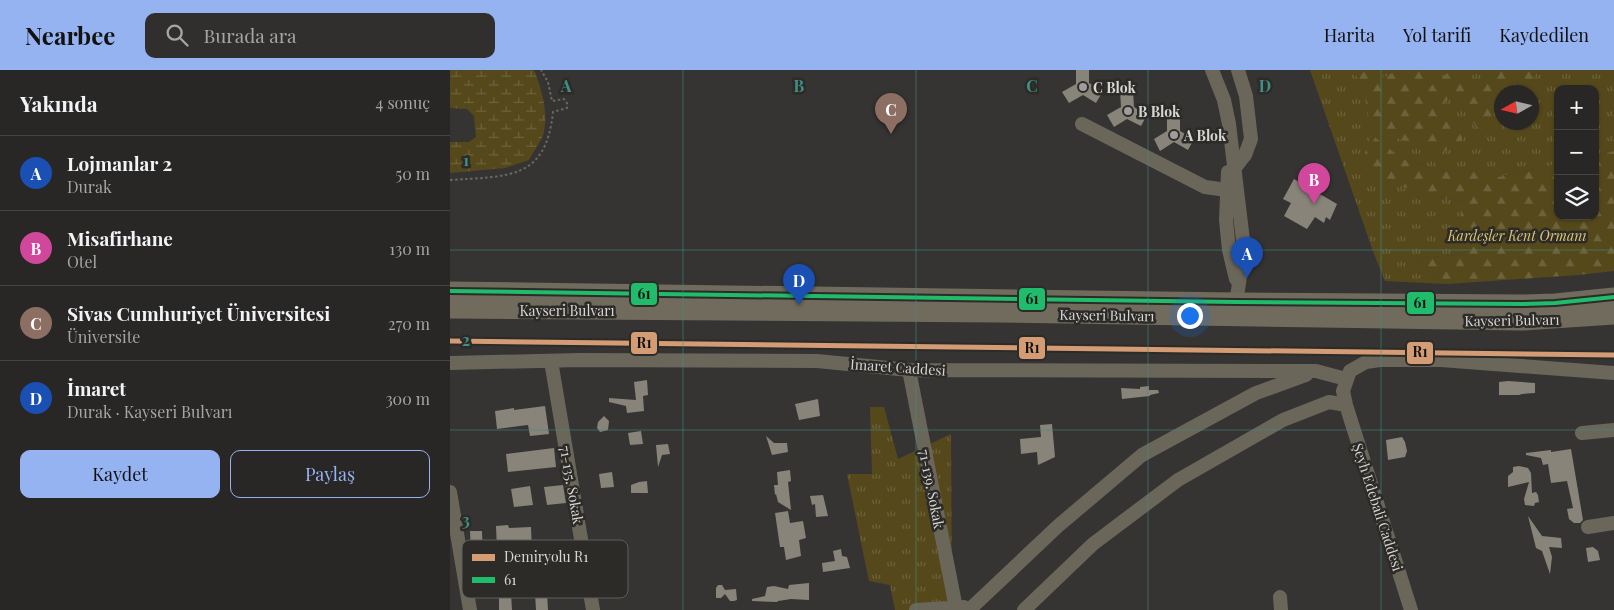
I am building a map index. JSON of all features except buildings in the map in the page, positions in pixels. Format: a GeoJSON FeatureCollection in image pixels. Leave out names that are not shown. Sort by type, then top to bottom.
{"type":"FeatureCollection","features":[{"type":"Feature","properties":{"kind":"highway","name":"Kayseri Bulvarı"},"geometry":{"type":"LineString","coordinates":[[450,291],[1523,304],[1614,297]]}},
{"type":"Feature","properties":{"kind":"highway","name":"Kayseri Bulvarı"},"geometry":{"type":"LineString","coordinates":[[450,309],[998,313],[1236,302],[1522,321],[1614,315]]}},
{"type":"Feature","properties":{"kind":"street"},"geometry":{"type":"LineString","coordinates":[[1207,70],[1218,102],[1223,126],[1228,172],[1226,220],[1236,302]]}},
{"type":"Feature","properties":{"kind":"street"},"geometry":{"type":"LineString","coordinates":[[1212,70],[1224,100],[1230,124],[1243,240],[1236,302]]}},
{"type":"Feature","properties":{"kind":"street"},"geometry":{"type":"LineString","coordinates":[[1234,169],[1244,154],[1250,138],[1246,96],[1238,70]]}},
{"type":"Feature","properties":{"kind":"street"},"geometry":{"type":"LineString","coordinates":[[1082,124],[1205,187],[1227,190]]}},
{"type":"Feature","properties":{"kind":"street"},"geometry":{"type":"LineString","coordinates":[[1346,379],[1350,371],[1357,367],[1366,362],[1380,360],[1440,360],[1614,373]]}},
{"type":"Feature","properties":{"kind":"street","name":"71-135. Sokak"},"geometry":{"type":"LineString","coordinates":[[551,361],[581,540]]}},
{"type":"Feature","properties":{"kind":"street","name":"İmaret Caddesi"},"geometry":{"type":"LineString","coordinates":[[450,363],[816,361],[909,370],[1316,371],[1346,379]]}},
{"type":"Feature","properties":{"kind":"street","name":"71-139. Sokak"},"geometry":{"type":"LineString","coordinates":[[909,370],[966,608]]}},
{"type":"Feature","properties":{"kind":"street"},"geometry":{"type":"LineString","coordinates":[[916,610],[966,608],[1142,454],[1256,393],[1316,371]]}},
{"type":"Feature","properties":{"kind":"street","name":"Şeyh Edebali Caddesi"},"geometry":{"type":"LineString","coordinates":[[1346,379],[1343,391],[1346,405],[1410,610]]}},
{"type":"Feature","properties":{"kind":"street"},"geometry":{"type":"LineString","coordinates":[[1024,610],[1093,544],[1178,480],[1283,420],[1329,402],[1346,405]]}},
{"type":"Feature","properties":{"kind":"street"},"geometry":{"type":"LineString","coordinates":[[1582,433],[1614,430]]}},
{"type":"Feature","properties":{"kind":"street"},"geometry":{"type":"LineString","coordinates":[[450,492],[462,563]]}},
{"type":"Feature","properties":{"kind":"street"},"geometry":{"type":"LineString","coordinates":[[1588,527],[1614,523]]}},
{"type":"Feature","properties":{"kind":"path"},"geometry":{"type":"LineString","coordinates":[[450,180],[503,175],[524,169],[534,163],[545,148],[553,112],[567,108],[567,103],[564,99],[552,101],[548,82],[542,70]]}},
{"type":"Feature","properties":{"kind":"green space"},"geometry":{"type":"Polygon","coordinates":[[[450,70],[533,70],[535,72],[545,111],[545,127],[543,135],[529,160],[505,168],[450,173],[450,142],[469,142],[476,137],[474,116],[467,109],[450,108],[450,70]]]}},
{"type":"Feature","properties":{"kind":"green space"},"geometry":{"type":"Polygon","coordinates":[[[1310,70],[1614,70],[1614,151],[1599,155],[1599,85],[1554,85],[1554,165],[1494,178],[1462,172],[1436,170],[1401,158],[1372,136],[1438,197],[1462,201],[1473,229],[1471,250],[1458,255],[1419,258],[1421,268],[1440,276],[1447,284],[1385,281],[1310,70]]]}},
{"type":"Feature","properties":{"kind":"green space"},"geometry":{"type":"Polygon","coordinates":[[[1349,70],[1379,70],[1384,78],[1397,70],[1419,70],[1428,88],[1452,70],[1471,70],[1469,82],[1481,83],[1490,70],[1539,70],[1527,85],[1494,85],[1494,115],[1491,129],[1484,139],[1469,116],[1452,97],[1445,101],[1442,116],[1460,126],[1462,142],[1452,141],[1441,156],[1410,142],[1377,131],[1369,118],[1364,92],[1356,76],[1349,70]]]}},
{"type":"Feature","properties":{"kind":"green space","name":"Kardeşler Kent Ormanı"},"geometry":{"type":"Polygon","coordinates":[[[1372,135],[1401,158],[1436,170],[1492,172],[1494,178],[1554,165],[1554,220],[1599,220],[1599,155],[1614,151],[1614,271],[1447,284],[1440,276],[1421,268],[1419,258],[1458,255],[1471,250],[1473,229],[1461,219],[1462,201],[1438,197],[1371,177],[1363,160],[1372,135]]]}},
{"type":"Feature","properties":{"kind":"green space"},"geometry":{"type":"Polygon","coordinates":[[[870,407],[884,407],[898,459],[951,434],[952,610],[895,610],[890,585],[869,581],[847,474],[872,474],[870,407]]]}},
{"type":"Feature","properties":{"kind":"rail line","name":"R1"},"geometry":{"type":"LineString","coordinates":[[450,341],[1614,355]]}},
{"type":"Feature","properties":{"kind":"transit line","name":"61"},"geometry":{"type":"LineString","coordinates":[[450,291],[1523,304],[1614,297]]}},
{"type":"Feature","properties":{"kind":"place","name":"C Blok"},"geometry":{"type":"Point","coordinates":[1083,87]}},
{"type":"Feature","properties":{"kind":"place","name":"B Blok"},"geometry":{"type":"Point","coordinates":[1128,111]}},
{"type":"Feature","properties":{"kind":"place","name":"Sivas Cumhuriyet Üniversitesi"},"geometry":{"type":"Point","coordinates":[891,134]}},
{"type":"Feature","properties":{"kind":"place","name":"A Blok"},"geometry":{"type":"Point","coordinates":[1174,135]}},
{"type":"Feature","properties":{"kind":"place","name":"Misafirhane"},"geometry":{"type":"Point","coordinates":[1314,204]}},
{"type":"Feature","properties":{"kind":"place","name":"Lojmanlar 2"},"geometry":{"type":"Point","coordinates":[1247,278]}},
{"type":"Feature","properties":{"kind":"place","name":"İmaret"},"geometry":{"type":"Point","coordinates":[799,305]}}]}
